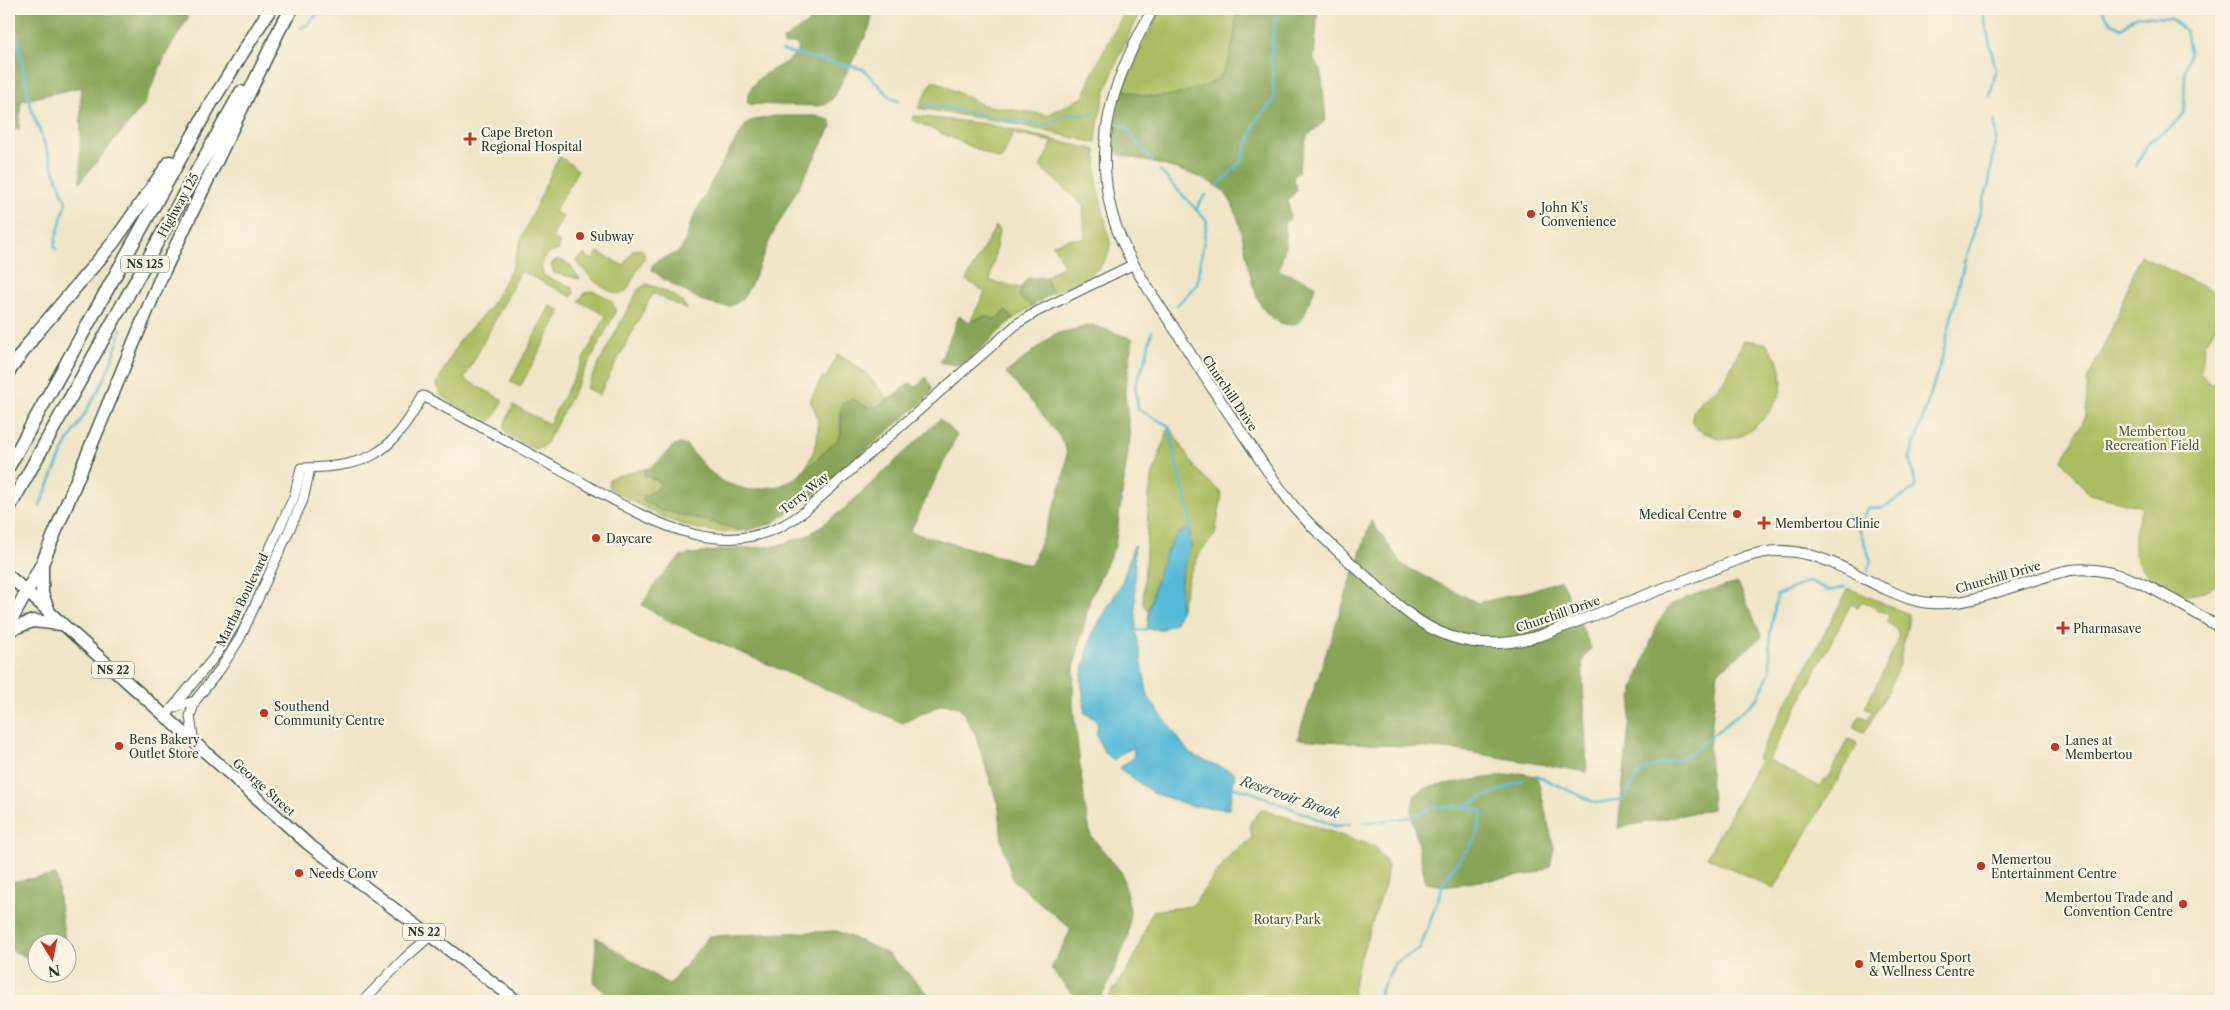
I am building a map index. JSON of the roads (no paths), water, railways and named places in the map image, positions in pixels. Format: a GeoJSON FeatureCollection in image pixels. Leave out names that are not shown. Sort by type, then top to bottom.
{"type":"FeatureCollection","features":[{"type":"Feature","properties":{"kind":"highway","name":"Highway 125"},"geometry":{"type":"LineString","coordinates":[[9,466],[210,105],[270,9]]}},
{"type":"Feature","properties":{"kind":"highway","name":"Highway 125"},"geometry":{"type":"LineString","coordinates":[[9,508],[202,161],[292,9]]}},
{"type":"Feature","properties":{"kind":"highway"},"geometry":{"type":"LineString","coordinates":[[9,624],[42,564],[161,276],[283,22]]}},
{"type":"Feature","properties":{"kind":"highway"},"geometry":{"type":"LineString","coordinates":[[9,371],[35,335],[113,243],[210,105]]}},
{"type":"Feature","properties":{"kind":"highway"},"geometry":{"type":"LineString","coordinates":[[42,564],[42,594],[50,614]]}},
{"type":"Feature","properties":{"kind":"highway"},"geometry":{"type":"LineString","coordinates":[[9,630],[33,621],[61,624]]}},
{"type":"Feature","properties":{"kind":"main road","name":"Churchill Drive"},"geometry":{"type":"LineString","coordinates":[[1153,9],[1130,52],[1114,91],[1106,129],[1104,150],[1109,203],[1120,235],[1134,264],[1207,382],[1274,480],[1298,511],[1336,550],[1408,614],[1428,627],[1449,636],[1484,644],[1508,643],[1531,638],[1745,557],[1780,550],[1797,551],[1814,556],[1896,594],[1930,603],[1965,600],[2071,570],[2106,571],[2140,583],[2221,628]]}},
{"type":"Feature","properties":{"kind":"main road","name":"George Street"},"geometry":{"type":"LineString","coordinates":[[9,576],[28,591],[61,624],[168,712],[194,743],[308,844],[517,1001]]}},
{"type":"Feature","properties":{"kind":"street","name":"Terry Way"},"geometry":{"type":"LineString","coordinates":[[306,468],[350,463],[377,453],[400,433],[423,396],[655,522],[699,536],[734,539],[753,537],[781,527],[805,511],[1018,323],[1038,311],[1134,264]]}},
{"type":"Feature","properties":{"kind":"street","name":"Martha Boulevard"},"geometry":{"type":"LineString","coordinates":[[195,700],[231,653],[247,624],[303,500],[306,468]]}},
{"type":"Feature","properties":{"kind":"street","name":"Martha Boulevard"},"geometry":{"type":"LineString","coordinates":[[168,712],[216,655],[234,626],[306,468]]}},
{"type":"Feature","properties":{"kind":"street"},"geometry":{"type":"LineString","coordinates":[[168,712],[195,700]]}},
{"type":"Feature","properties":{"kind":"street"},"geometry":{"type":"LineString","coordinates":[[194,743],[190,716],[195,700]]}},
{"type":"Feature","properties":{"kind":"street"},"geometry":{"type":"LineString","coordinates":[[363,1001],[405,958],[430,936]]}},
{"type":"Feature","properties":{"kind":"water"},"geometry":{"type":"Polygon","coordinates":[[[1190,530],[1191,546],[1181,576],[1180,612],[1176,622],[1163,629],[1147,629],[1153,592],[1167,551],[1179,533],[1190,530]]]}},
{"type":"Feature","properties":{"kind":"water"},"geometry":{"type":"Polygon","coordinates":[[[1134,545],[1136,631],[1148,697],[1190,754],[1235,773],[1229,809],[1192,806],[1153,793],[1119,768],[1133,758],[1134,748],[1127,750],[1114,760],[1104,753],[1096,734],[1098,726],[1096,720],[1085,713],[1081,679],[1092,634],[1121,585],[1134,545]]]}},
{"type":"Feature","properties":{"kind":"waterway"},"geometry":{"type":"LineString","coordinates":[[14,9],[13,16],[30,105],[66,202],[54,246],[57,250]]}},
{"type":"Feature","properties":{"kind":"waterway","name":"Reservoir Brook"},"geometry":{"type":"LineString","coordinates":[[301,28],[307,25],[322,9]]}},
{"type":"Feature","properties":{"kind":"waterway","name":"Reservoir Brook"},"geometry":{"type":"LineString","coordinates":[[639,12],[645,9]]}},
{"type":"Feature","properties":{"kind":"waterway"},"geometry":{"type":"LineString","coordinates":[[1219,185],[1241,161],[1257,119],[1274,101],[1271,58],[1275,19],[1285,9]]}},
{"type":"Feature","properties":{"kind":"waterway"},"geometry":{"type":"LineString","coordinates":[[1982,9],[1996,71],[1990,97]]}},
{"type":"Feature","properties":{"kind":"waterway"},"geometry":{"type":"LineString","coordinates":[[2102,9],[2111,23],[2122,28],[2135,16],[2170,18],[2186,31],[2190,52],[2185,70],[2184,113],[2169,129],[2150,141],[2136,166]]}},
{"type":"Feature","properties":{"kind":"waterway","name":"Reservoir Brook"},"geometry":{"type":"LineString","coordinates":[[782,51],[863,69],[891,98],[898,101]]}},
{"type":"Feature","properties":{"kind":"waterway","name":"Reservoir Brook"},"geometry":{"type":"LineString","coordinates":[[924,104],[1044,126],[1067,114],[1093,114]]}},
{"type":"Feature","properties":{"kind":"waterway"},"geometry":{"type":"LineString","coordinates":[[1868,571],[1871,561],[1859,529],[1867,508],[1882,508],[1916,488],[1910,458],[1942,358],[1964,263],[1989,183],[1996,138],[1994,121]]}},
{"type":"Feature","properties":{"kind":"waterway","name":"Reservoir Brook"},"geometry":{"type":"LineString","coordinates":[[1119,124],[1130,131],[1132,137],[1152,161]]}},
{"type":"Feature","properties":{"kind":"waterway","name":"Reservoir Brook"},"geometry":{"type":"LineString","coordinates":[[1160,171],[1207,221],[1197,284],[1177,305]]}},
{"type":"Feature","properties":{"kind":"waterway"},"geometry":{"type":"LineString","coordinates":[[1196,210],[1206,195]]}},
{"type":"Feature","properties":{"kind":"waterway"},"geometry":{"type":"LineString","coordinates":[[40,505],[68,442],[107,373],[118,343],[121,328]]}},
{"type":"Feature","properties":{"kind":"waterway","name":"Reservoir Brook"},"geometry":{"type":"LineString","coordinates":[[1152,331],[1145,361],[1135,385],[1138,409],[1169,426],[1177,467],[1189,509],[1190,530]]}},
{"type":"Feature","properties":{"kind":"waterway"},"geometry":{"type":"LineString","coordinates":[[1536,775],[1596,803],[1623,799],[1640,771],[1688,755],[1758,698],[1770,671],[1770,634],[1777,595],[1809,581],[1830,591],[1845,587]]}},
{"type":"Feature","properties":{"kind":"waterway","name":"Reservoir Brook"},"geometry":{"type":"LineString","coordinates":[[1136,631],[1147,629]]}},
{"type":"Feature","properties":{"kind":"waterway"},"geometry":{"type":"LineString","coordinates":[[1465,805],[1523,780]]}},
{"type":"Feature","properties":{"kind":"waterway","name":"Reservoir Brook"},"geometry":{"type":"LineString","coordinates":[[1229,787],[1249,791],[1335,826],[1350,824]]}},
{"type":"Feature","properties":{"kind":"waterway","name":"Reservoir Brook"},"geometry":{"type":"LineString","coordinates":[[1363,823],[1413,817],[1433,807],[1464,806],[1483,811],[1475,839],[1445,879],[1420,949],[1395,963],[1380,992],[1382,1001]]}},
{"type":"Feature","properties":{"kind":"place","name":"Cape Breton Regional Hospital"},"geometry":{"type":"Point","coordinates":[470,139]}},
{"type":"Feature","properties":{"kind":"place","name":"John K's Convenience"},"geometry":{"type":"Point","coordinates":[1531,214]}},
{"type":"Feature","properties":{"kind":"place","name":"Subway"},"geometry":{"type":"Point","coordinates":[580,236]}},
{"type":"Feature","properties":{"kind":"place","name":"Medical Centre"},"geometry":{"type":"Point","coordinates":[1737,514]}},
{"type":"Feature","properties":{"kind":"place","name":"Membertou Clinic"},"geometry":{"type":"Point","coordinates":[1764,523]}},
{"type":"Feature","properties":{"kind":"place","name":"Daycare"},"geometry":{"type":"Point","coordinates":[596,538]}},
{"type":"Feature","properties":{"kind":"place","name":"Pharmasave"},"geometry":{"type":"Point","coordinates":[2063,628]}},
{"type":"Feature","properties":{"kind":"place","name":"Southend Community Centre"},"geometry":{"type":"Point","coordinates":[264,713]}},
{"type":"Feature","properties":{"kind":"place","name":"Bens Bakery Outlet Store"},"geometry":{"type":"Point","coordinates":[119,746]}},
{"type":"Feature","properties":{"kind":"place","name":"Lanes at Membertou"},"geometry":{"type":"Point","coordinates":[2055,747]}},
{"type":"Feature","properties":{"kind":"place","name":"Memertou Entertainment Centre"},"geometry":{"type":"Point","coordinates":[1981,866]}},
{"type":"Feature","properties":{"kind":"place","name":"Needs Conv"},"geometry":{"type":"Point","coordinates":[299,873]}},
{"type":"Feature","properties":{"kind":"place","name":"Membertou Trade and Convention Centre"},"geometry":{"type":"Point","coordinates":[2183,904]}},
{"type":"Feature","properties":{"kind":"place","name":"Membertou Sport & Wellness Centre"},"geometry":{"type":"Point","coordinates":[1859,964]}},
{"type":"Feature","properties":{"kind":"park label","name":"Membertou Recreation Field"},"geometry":{"type":"Point","coordinates":[2152,438]}},
{"type":"Feature","properties":{"kind":"park label","name":"Rotary Park"},"geometry":{"type":"Point","coordinates":[1287,919]}}]}
